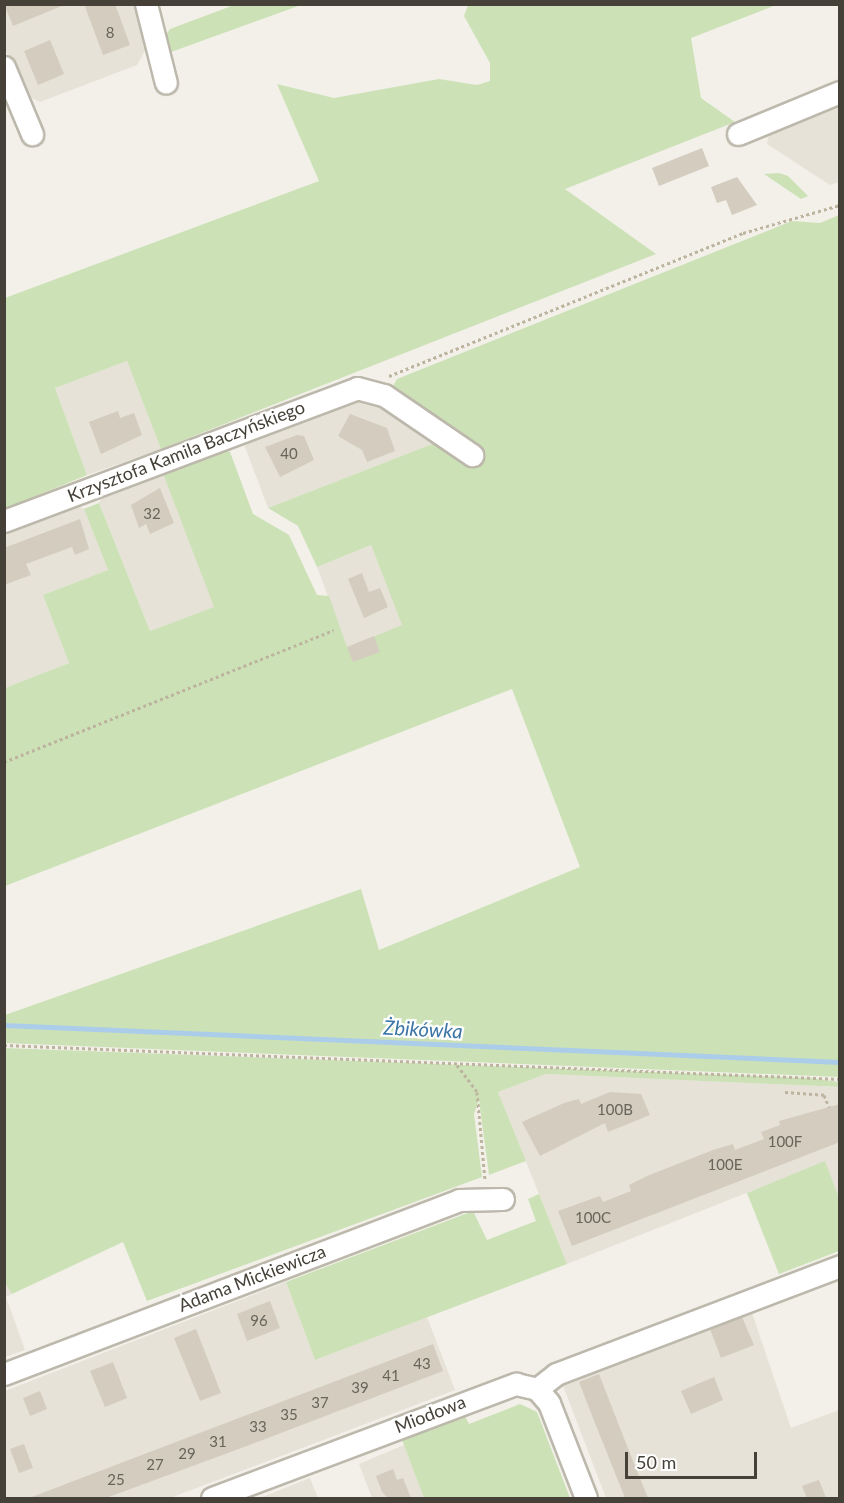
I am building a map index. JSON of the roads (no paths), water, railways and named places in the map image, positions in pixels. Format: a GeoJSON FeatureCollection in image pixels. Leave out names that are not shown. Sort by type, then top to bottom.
{"type":"FeatureCollection","features":[{"type":"Feature","properties":{"kind":"street"},"geometry":{"type":"LineString","coordinates":[[146,4],[166,83]]}},
{"type":"Feature","properties":{"kind":"street"},"geometry":{"type":"LineString","coordinates":[[4,67],[32,134]]}},
{"type":"Feature","properties":{"kind":"street"},"geometry":{"type":"LineString","coordinates":[[738,134],[840,92]]}},
{"type":"Feature","properties":{"kind":"street","name":"Krzysztofa Kamila Baczyńskiego"},"geometry":{"type":"LineString","coordinates":[[4,521],[323,399],[370,388],[472,456]]}},
{"type":"Feature","properties":{"kind":"street","name":"Adama Mickiewicza"},"geometry":{"type":"LineString","coordinates":[[4,1374],[459,1200],[503,1199]]}},
{"type":"Feature","properties":{"kind":"street"},"geometry":{"type":"LineString","coordinates":[[586,1498],[549,1403],[537,1389],[556,1374],[840,1266]]}},
{"type":"Feature","properties":{"kind":"street","name":"Miodowa"},"geometry":{"type":"LineString","coordinates":[[212,1498],[453,1404],[516,1384],[537,1389]]}},
{"type":"Feature","properties":{"kind":"waterway","name":"Żbikówka"},"geometry":{"type":"LineString","coordinates":[[4,1025],[840,1062]]}}]}
